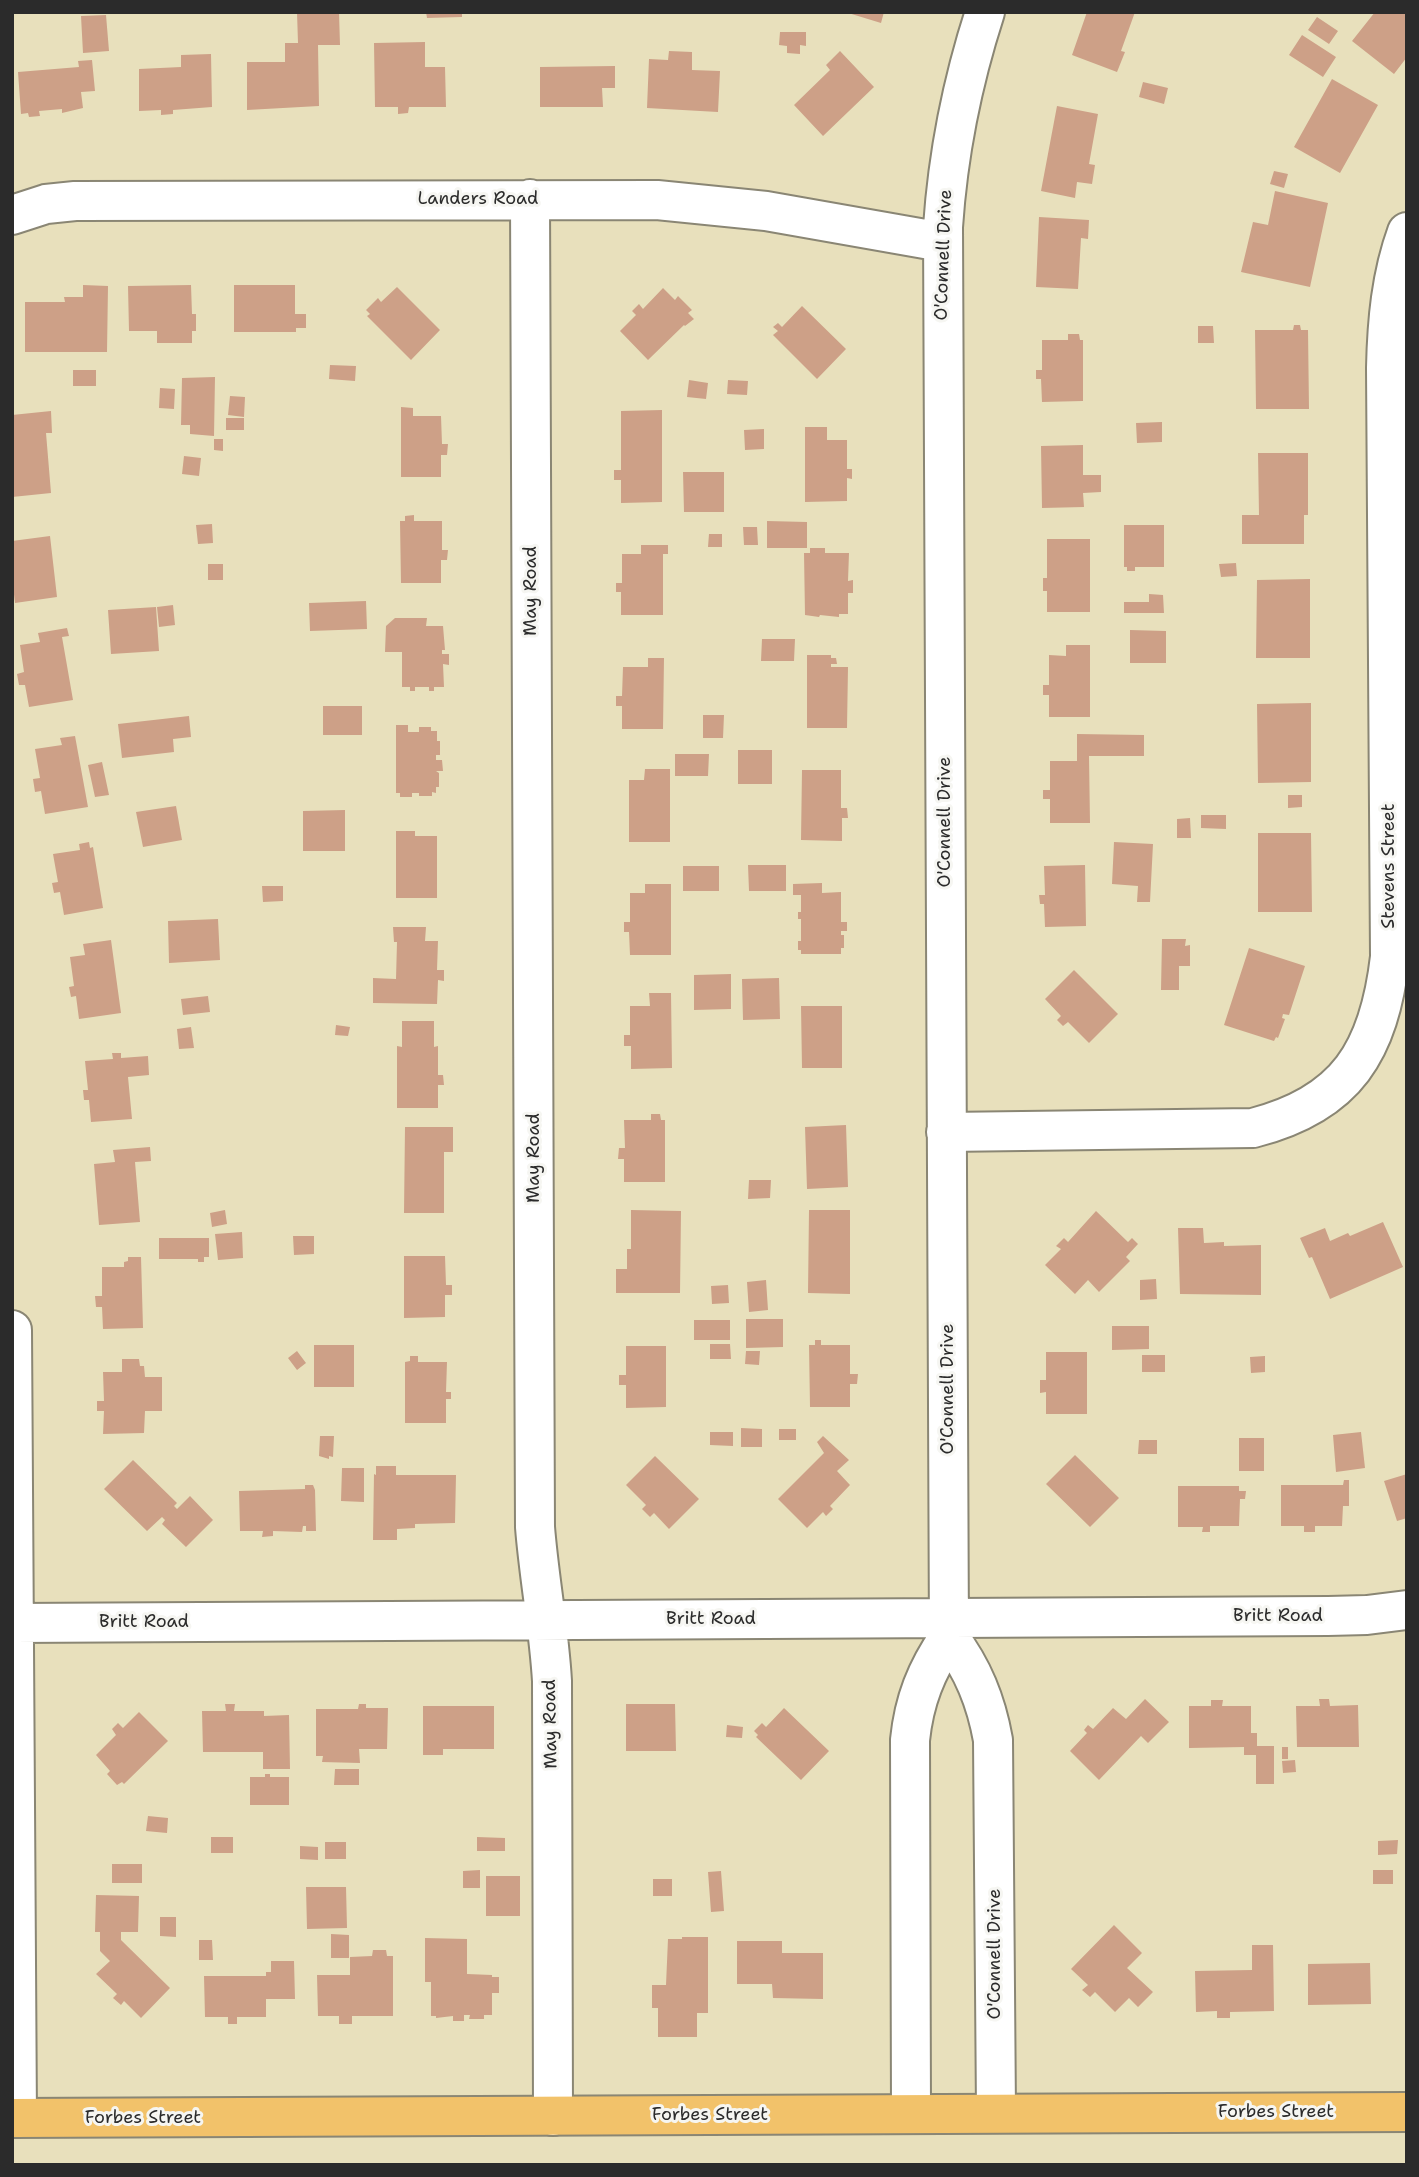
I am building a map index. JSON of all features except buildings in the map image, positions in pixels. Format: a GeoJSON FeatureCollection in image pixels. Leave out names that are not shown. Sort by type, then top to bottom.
{"type":"FeatureCollection","features":[{"type":"Feature","properties":{"kind":"main road","name":"Forbes Street"},"geometry":{"type":"LineString","coordinates":[[15,2118],[1407,2112]]}},
{"type":"Feature","properties":{"kind":"street","name":"O'Connell Drive"},"geometry":{"type":"LineString","coordinates":[[985,12],[963,85],[954,132],[946,179],[942,242],[946,1132],[949,1628],[982,1695],[993,1740],[996,2113]]}},
{"type":"Feature","properties":{"kind":"street","name":"May Road"},"geometry":{"type":"LineString","coordinates":[[530,199],[535,1527],[551,1681],[553,2116]]}},
{"type":"Feature","properties":{"kind":"street","name":"Landers Road"},"geometry":{"type":"LineString","coordinates":[[12,215],[46,204],[75,201],[615,199],[712,204],[766,211],[942,242]]}},
{"type":"Feature","properties":{"kind":"street","name":"Stevens Street"},"geometry":{"type":"LineString","coordinates":[[946,1132],[1253,1128],[1279,1122],[1327,1096],[1348,1077],[1360,1058],[1380,1013],[1390,957],[1386,368],[1392,286],[1407,232]]}},
{"type":"Feature","properties":{"kind":"street"},"geometry":{"type":"LineString","coordinates":[[12,1330],[15,2118]]}},
{"type":"Feature","properties":{"kind":"street","name":"Britt Road"},"geometry":{"type":"LineString","coordinates":[[14,1623],[546,1620],[949,1628],[1367,1615],[1407,1611]]}},
{"type":"Feature","properties":{"kind":"street"},"geometry":{"type":"LineString","coordinates":[[911,2114],[910,1740],[912,1718],[925,1675],[949,1628]]}}]}
